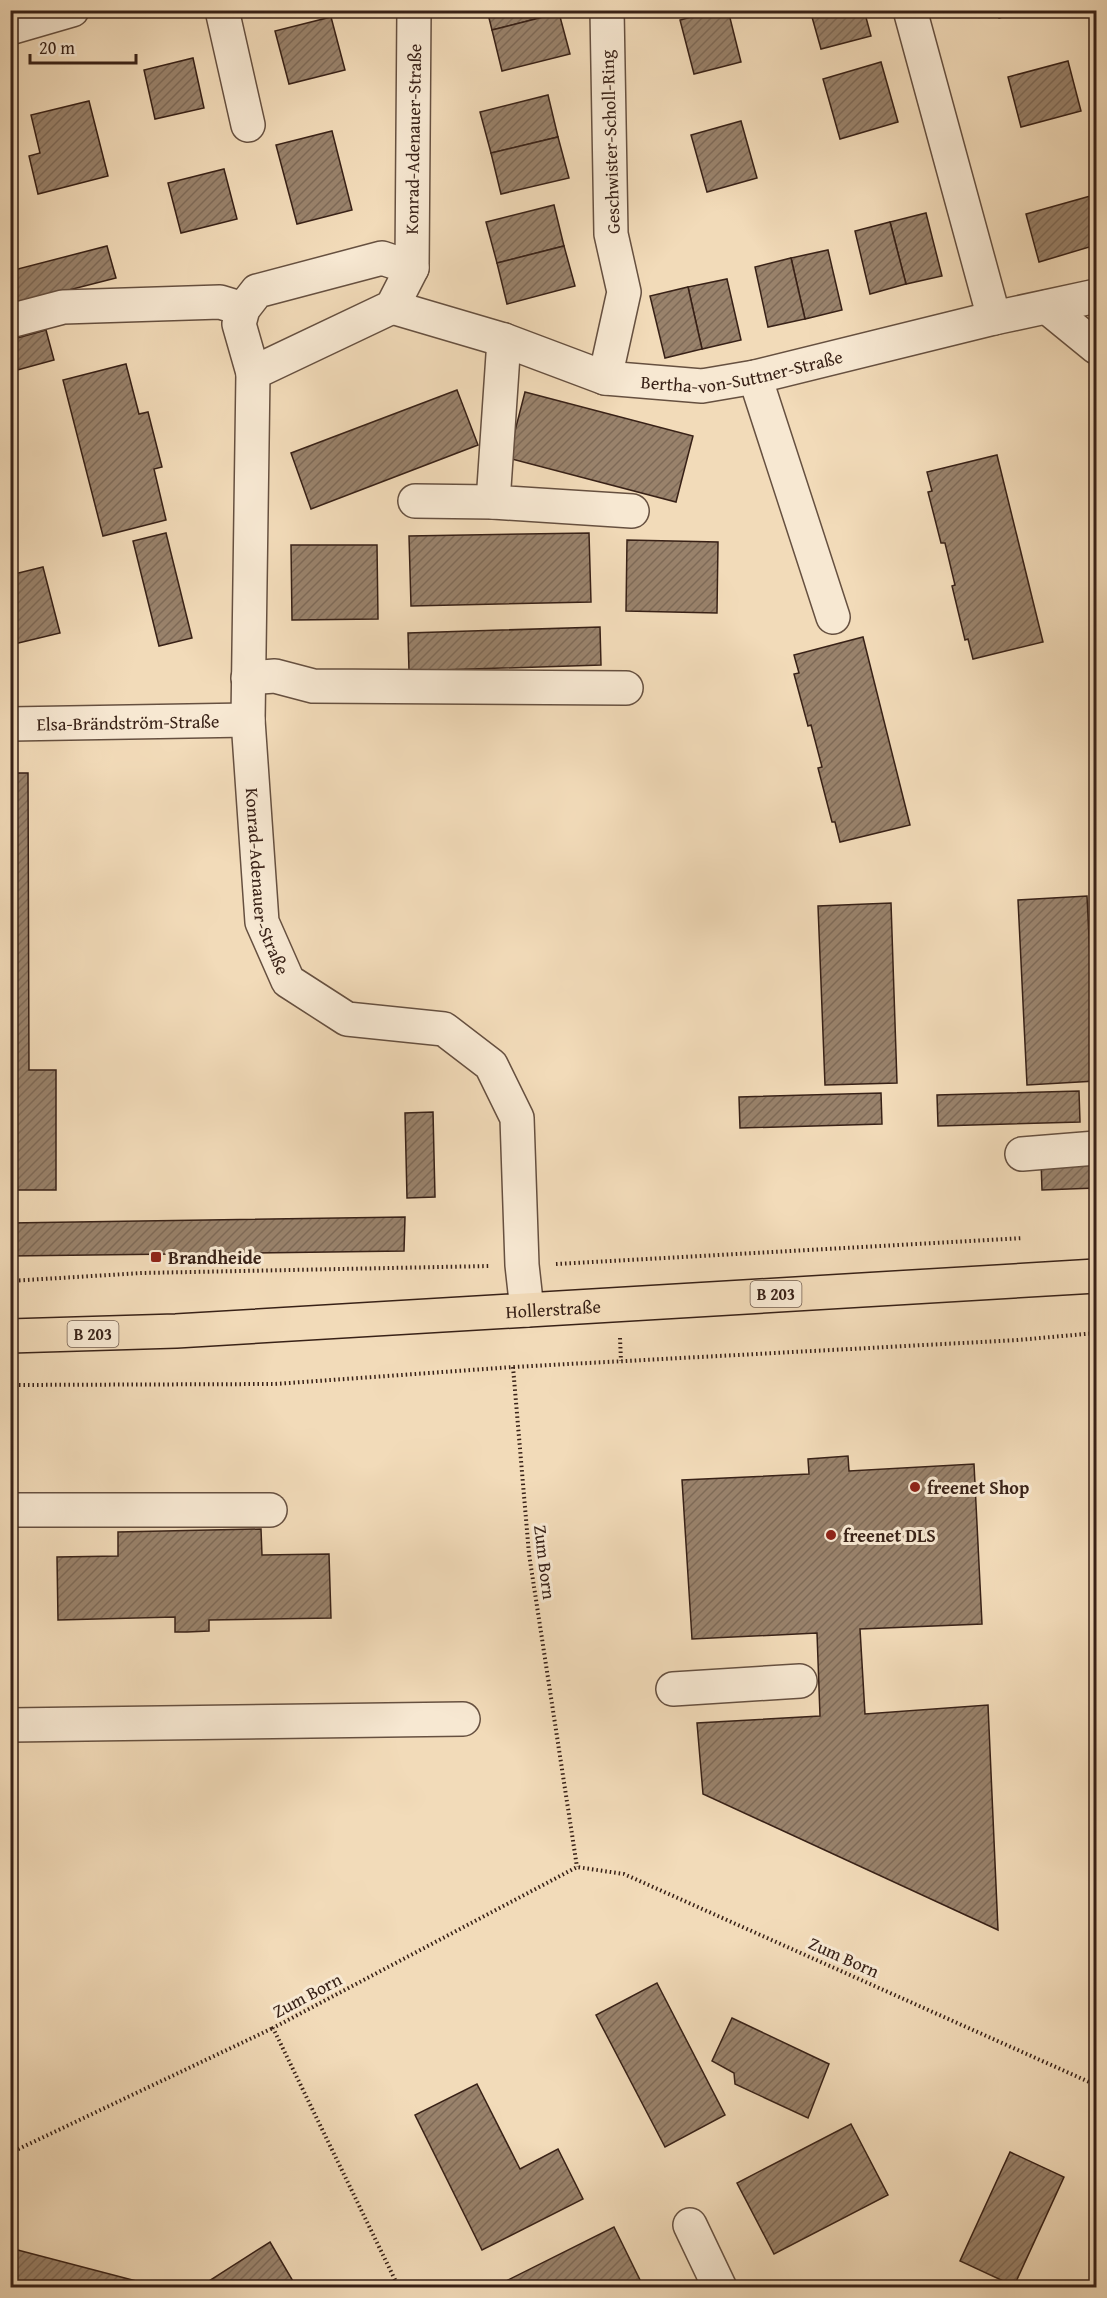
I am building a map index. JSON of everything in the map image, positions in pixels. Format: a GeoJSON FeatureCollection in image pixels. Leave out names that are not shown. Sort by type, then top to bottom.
{"type":"FeatureCollection","features":[{"type":"Feature","properties":{"kind":"main road","name":"Hollerstraße"},"geometry":{"type":"LineString","coordinates":[[10,1336],[176,1332],[1096,1276]]}},
{"type":"Feature","properties":{"kind":"street"},"geometry":{"type":"LineString","coordinates":[[10,28],[72,10]]}},
{"type":"Feature","properties":{"kind":"street"},"geometry":{"type":"LineString","coordinates":[[222,10],[248,125]]}},
{"type":"Feature","properties":{"kind":"street","name":"Konrad-Adenauer-Straße"},"geometry":{"type":"LineString","coordinates":[[392,307],[412,268],[414,10]]}},
{"type":"Feature","properties":{"kind":"street","name":"Geschwister-Scholl-Ring"},"geometry":{"type":"LineString","coordinates":[[605,378],[624,292],[611,234],[607,10]]}},
{"type":"Feature","properties":{"kind":"street"},"geometry":{"type":"LineString","coordinates":[[910,10],[994,318]]}},
{"type":"Feature","properties":{"kind":"street"},"geometry":{"type":"LineString","coordinates":[[10,321],[63,307],[220,302],[243,309],[257,291],[382,258],[412,268]]}},
{"type":"Feature","properties":{"kind":"street","name":"Bertha-von-Suttner-Straße"},"geometry":{"type":"LineString","coordinates":[[392,307],[504,340],[605,378],[702,386],[754,377],[994,318],[1096,296]]}},
{"type":"Feature","properties":{"kind":"street"},"geometry":{"type":"LineString","coordinates":[[1047,306],[1096,347]]}},
{"type":"Feature","properties":{"kind":"street"},"geometry":{"type":"LineString","coordinates":[[253,373],[392,307]]}},
{"type":"Feature","properties":{"kind":"street","name":"Konrad-Adenauer-Straße"},"geometry":{"type":"LineString","coordinates":[[243,309],[239,324],[253,373],[248,720],[262,922],[288,981],[347,1019],[444,1029],[490,1065],[517,1118],[522,1265],[527,1310]]}},
{"type":"Feature","properties":{"kind":"street"},"geometry":{"type":"LineString","coordinates":[[493,502],[504,340]]}},
{"type":"Feature","properties":{"kind":"street"},"geometry":{"type":"LineString","coordinates":[[754,377],[833,617]]}},
{"type":"Feature","properties":{"kind":"street"},"geometry":{"type":"LineString","coordinates":[[415,501],[493,502],[632,511]]}},
{"type":"Feature","properties":{"kind":"street"},"geometry":{"type":"LineString","coordinates":[[248,678],[275,676],[313,686],[626,688]]}},
{"type":"Feature","properties":{"kind":"street","name":"Elsa-Brändström-Straße"},"geometry":{"type":"LineString","coordinates":[[10,724],[248,720]]}},
{"type":"Feature","properties":{"kind":"street"},"geometry":{"type":"LineString","coordinates":[[1022,1154],[1096,1148]]}},
{"type":"Feature","properties":{"kind":"street"},"geometry":{"type":"LineString","coordinates":[[10,1510],[270,1510]]}},
{"type":"Feature","properties":{"kind":"street"},"geometry":{"type":"LineString","coordinates":[[673,1689],[800,1681]]}},
{"type":"Feature","properties":{"kind":"street"},"geometry":{"type":"LineString","coordinates":[[10,1725],[463,1719]]}},
{"type":"Feature","properties":{"kind":"street"},"geometry":{"type":"LineString","coordinates":[[690,2225],[720,2288]]}},
{"type":"Feature","properties":{"kind":"path"},"geometry":{"type":"LineString","coordinates":[[10,1281],[142,1273],[615,1262],[1023,1238]]}},
{"type":"Feature","properties":{"kind":"path"},"geometry":{"type":"LineString","coordinates":[[10,1385],[275,1384],[513,1367],[1018,1340],[1096,1333]]}},
{"type":"Feature","properties":{"kind":"path","name":"Zum Born"},"geometry":{"type":"LineString","coordinates":[[513,1367],[530,1554],[577,1867]]}},
{"type":"Feature","properties":{"kind":"path","name":"Zum Born"},"geometry":{"type":"LineString","coordinates":[[399,2288],[273,2028],[577,1867],[624,1874],[1096,2085]]}},
{"type":"Feature","properties":{"kind":"path"},"geometry":{"type":"LineString","coordinates":[[10,2152],[273,2028]]}},
{"type":"Feature","properties":{"kind":"building"},"geometry":{"type":"Polygon","coordinates":[[[487,10],[559,10],[559,13],[492,30],[487,10]]]}},
{"type":"Feature","properties":{"kind":"building"},"geometry":{"type":"Polygon","coordinates":[[[718,10],[728,10],[741,62],[694,74],[680,20],[718,10]]]}},
{"type":"Feature","properties":{"kind":"building"},"geometry":{"type":"Polygon","coordinates":[[[810,10],[864,10],[871,36],[821,49],[810,10]]]}},
{"type":"Feature","properties":{"kind":"building"},"geometry":{"type":"Polygon","coordinates":[[[996,10],[1026,10],[999,18],[996,10]]]}},
{"type":"Feature","properties":{"kind":"building"},"geometry":{"type":"Polygon","coordinates":[[[559,13],[570,54],[502,71],[492,30],[559,13]]]}},
{"type":"Feature","properties":{"kind":"building"},"geometry":{"type":"Polygon","coordinates":[[[331,17],[345,70],[289,84],[275,31],[331,17]]]}},
{"type":"Feature","properties":{"kind":"building"},"geometry":{"type":"Polygon","coordinates":[[[193,58],[204,108],[155,119],[144,70],[193,58]]]}},
{"type":"Feature","properties":{"kind":"building"},"geometry":{"type":"Polygon","coordinates":[[[1068,61],[1081,111],[1021,127],[1008,77],[1068,61]]]}},
{"type":"Feature","properties":{"kind":"building"},"geometry":{"type":"Polygon","coordinates":[[[881,62],[898,122],[840,139],[823,79],[881,62]]]}},
{"type":"Feature","properties":{"kind":"building"},"geometry":{"type":"Polygon","coordinates":[[[548,95],[558,137],[491,153],[480,112],[548,95]]]}},
{"type":"Feature","properties":{"kind":"building"},"geometry":{"type":"Polygon","coordinates":[[[89,101],[108,176],[38,194],[29,156],[40,153],[31,115],[89,101]]]}},
{"type":"Feature","properties":{"kind":"building"},"geometry":{"type":"Polygon","coordinates":[[[741,121],[757,178],[707,192],[691,135],[741,121]]]}},
{"type":"Feature","properties":{"kind":"building"},"geometry":{"type":"Polygon","coordinates":[[[332,131],[352,210],[297,224],[276,145],[332,131]]]}},
{"type":"Feature","properties":{"kind":"building"},"geometry":{"type":"Polygon","coordinates":[[[558,137],[569,178],[501,194],[491,153],[558,137]]]}},
{"type":"Feature","properties":{"kind":"building"},"geometry":{"type":"Polygon","coordinates":[[[224,169],[237,219],[181,233],[168,183],[224,169]]]}},
{"type":"Feature","properties":{"kind":"building"},"geometry":{"type":"Polygon","coordinates":[[[1094,195],[1096,245],[1039,262],[1026,214],[1094,195]]]}},
{"type":"Feature","properties":{"kind":"building"},"geometry":{"type":"Polygon","coordinates":[[[554,205],[564,246],[497,263],[486,222],[554,205]]]}},
{"type":"Feature","properties":{"kind":"building"},"geometry":{"type":"Polygon","coordinates":[[[926,213],[942,276],[906,284],[890,222],[926,213]]]}},
{"type":"Feature","properties":{"kind":"building"},"geometry":{"type":"Polygon","coordinates":[[[890,222],[906,284],[870,294],[855,231],[890,222]]]}},
{"type":"Feature","properties":{"kind":"building"},"geometry":{"type":"Polygon","coordinates":[[[107,246],[116,278],[10,305],[10,271],[107,246]]]}},
{"type":"Feature","properties":{"kind":"building"},"geometry":{"type":"Polygon","coordinates":[[[564,246],[575,286],[507,304],[497,263],[564,246]]]}},
{"type":"Feature","properties":{"kind":"building"},"geometry":{"type":"Polygon","coordinates":[[[828,250],[842,310],[805,319],[791,258],[828,250]]]}},
{"type":"Feature","properties":{"kind":"building"},"geometry":{"type":"Polygon","coordinates":[[[791,258],[805,319],[768,327],[755,267],[791,258]]]}},
{"type":"Feature","properties":{"kind":"building"},"geometry":{"type":"Polygon","coordinates":[[[727,279],[741,340],[702,349],[688,287],[727,279]]]}},
{"type":"Feature","properties":{"kind":"building"},"geometry":{"type":"Polygon","coordinates":[[[688,287],[702,349],[665,358],[650,296],[688,287]]]}},
{"type":"Feature","properties":{"kind":"building"},"geometry":{"type":"Polygon","coordinates":[[[46,330],[54,360],[10,372],[10,340],[46,330]]]}},
{"type":"Feature","properties":{"kind":"building"},"geometry":{"type":"Polygon","coordinates":[[[126,364],[139,414],[148,412],[162,467],[154,469],[166,520],[103,536],[63,380],[126,364]]]}},
{"type":"Feature","properties":{"kind":"building"},"geometry":{"type":"Polygon","coordinates":[[[457,390],[478,445],[311,509],[291,453],[457,390]]]}},
{"type":"Feature","properties":{"kind":"building"},"geometry":{"type":"Polygon","coordinates":[[[525,392],[693,436],[676,502],[508,458],[525,392]]]}},
{"type":"Feature","properties":{"kind":"building"},"geometry":{"type":"Polygon","coordinates":[[[997,455],[1043,642],[973,659],[968,639],[965,640],[952,586],[955,585],[945,543],[941,543],[928,492],[932,491],[927,472],[997,455]]]}},
{"type":"Feature","properties":{"kind":"building"},"geometry":{"type":"Polygon","coordinates":[[[166,533],[192,638],[159,646],[133,541],[166,533]]]}},
{"type":"Feature","properties":{"kind":"building"},"geometry":{"type":"Polygon","coordinates":[[[589,533],[591,602],[411,606],[409,536],[589,533]]]}},
{"type":"Feature","properties":{"kind":"building"},"geometry":{"type":"Polygon","coordinates":[[[627,540],[718,542],[717,613],[626,611],[627,540]]]}},
{"type":"Feature","properties":{"kind":"building"},"geometry":{"type":"Polygon","coordinates":[[[291,545],[377,545],[378,619],[292,620],[291,545]]]}},
{"type":"Feature","properties":{"kind":"building"},"geometry":{"type":"Polygon","coordinates":[[[43,567],[60,633],[10,645],[10,575],[43,567]]]}},
{"type":"Feature","properties":{"kind":"building"},"geometry":{"type":"Polygon","coordinates":[[[600,627],[601,665],[409,671],[408,633],[600,627]]]}},
{"type":"Feature","properties":{"kind":"building"},"geometry":{"type":"Polygon","coordinates":[[[863,637],[910,825],[840,842],[835,822],[832,822],[818,768],[822,767],[811,725],[808,726],[794,674],[799,673],[794,655],[863,637]]]}},
{"type":"Feature","properties":{"kind":"building"},"geometry":{"type":"Polygon","coordinates":[[[10,773],[28,773],[29,1070],[56,1070],[56,1190],[10,1190],[10,773]]]}},
{"type":"Feature","properties":{"kind":"building"},"geometry":{"type":"Polygon","coordinates":[[[1087,896],[1096,1081],[1027,1085],[1018,900],[1087,896]]]}},
{"type":"Feature","properties":{"kind":"building"},"geometry":{"type":"Polygon","coordinates":[[[891,903],[897,1083],[825,1085],[818,906],[891,903]]]}},
{"type":"Feature","properties":{"kind":"building"},"geometry":{"type":"Polygon","coordinates":[[[1079,1091],[1080,1122],[938,1126],[937,1095],[1079,1091]]]}},
{"type":"Feature","properties":{"kind":"building"},"geometry":{"type":"Polygon","coordinates":[[[881,1093],[882,1124],[740,1128],[739,1097],[881,1093]]]}},
{"type":"Feature","properties":{"kind":"building"},"geometry":{"type":"Polygon","coordinates":[[[433,1112],[435,1197],[407,1198],[405,1113],[433,1112]]]}},
{"type":"Feature","properties":{"kind":"building"},"geometry":{"type":"Polygon","coordinates":[[[1096,1158],[1096,1188],[1042,1190],[1041,1161],[1096,1158]]]}},
{"type":"Feature","properties":{"kind":"building"},"geometry":{"type":"Polygon","coordinates":[[[405,1217],[404,1251],[10,1256],[10,1223],[405,1217]]]}},
{"type":"Feature","properties":{"kind":"building"},"geometry":{"type":"Polygon","coordinates":[[[848,1456],[849,1471],[974,1464],[982,1624],[860,1629],[865,1714],[988,1705],[998,1930],[703,1794],[697,1723],[820,1716],[817,1633],[692,1639],[682,1480],[809,1474],[808,1459],[848,1456]]]}},
{"type":"Feature","properties":{"kind":"building"},"geometry":{"type":"Polygon","coordinates":[[[261,1529],[262,1555],[329,1554],[331,1618],[209,1620],[209,1631],[187,1632],[175,1632],[175,1617],[58,1620],[57,1557],[118,1556],[118,1532],[261,1529]]]}},
{"type":"Feature","properties":{"kind":"building"},"geometry":{"type":"Polygon","coordinates":[[[657,1983],[725,2115],[665,2147],[596,2015],[657,1983]]]}},
{"type":"Feature","properties":{"kind":"building"},"geometry":{"type":"Polygon","coordinates":[[[732,2018],[829,2064],[808,2118],[735,2084],[734,2073],[712,2061],[732,2018]]]}},
{"type":"Feature","properties":{"kind":"building"},"geometry":{"type":"Polygon","coordinates":[[[477,2084],[520,2169],[558,2149],[583,2199],[482,2250],[415,2115],[477,2084]]]}},
{"type":"Feature","properties":{"kind":"building"},"geometry":{"type":"Polygon","coordinates":[[[851,2124],[888,2195],[774,2254],[737,2183],[851,2124]]]}},
{"type":"Feature","properties":{"kind":"building"},"geometry":{"type":"Polygon","coordinates":[[[1010,2152],[1064,2177],[1014,2286],[960,2261],[1010,2152]]]}},
{"type":"Feature","properties":{"kind":"building"},"geometry":{"type":"Polygon","coordinates":[[[614,2227],[644,2288],[499,2288],[498,2285],[614,2227]]]}},
{"type":"Feature","properties":{"kind":"building"},"geometry":{"type":"Polygon","coordinates":[[[270,2242],[297,2288],[198,2288],[270,2242]]]}},
{"type":"Feature","properties":{"kind":"building"},"geometry":{"type":"Polygon","coordinates":[[[10,2248],[163,2288],[10,2288],[10,2248]]]}},
{"type":"Feature","properties":{"kind":"place","name":"Brandheide"},"geometry":{"type":"Point","coordinates":[156,1257]}},
{"type":"Feature","properties":{"kind":"place","name":"freenet Shop"},"geometry":{"type":"Point","coordinates":[915,1487]}},
{"type":"Feature","properties":{"kind":"place","name":"freenet DLS"},"geometry":{"type":"Point","coordinates":[831,1535]}}]}
